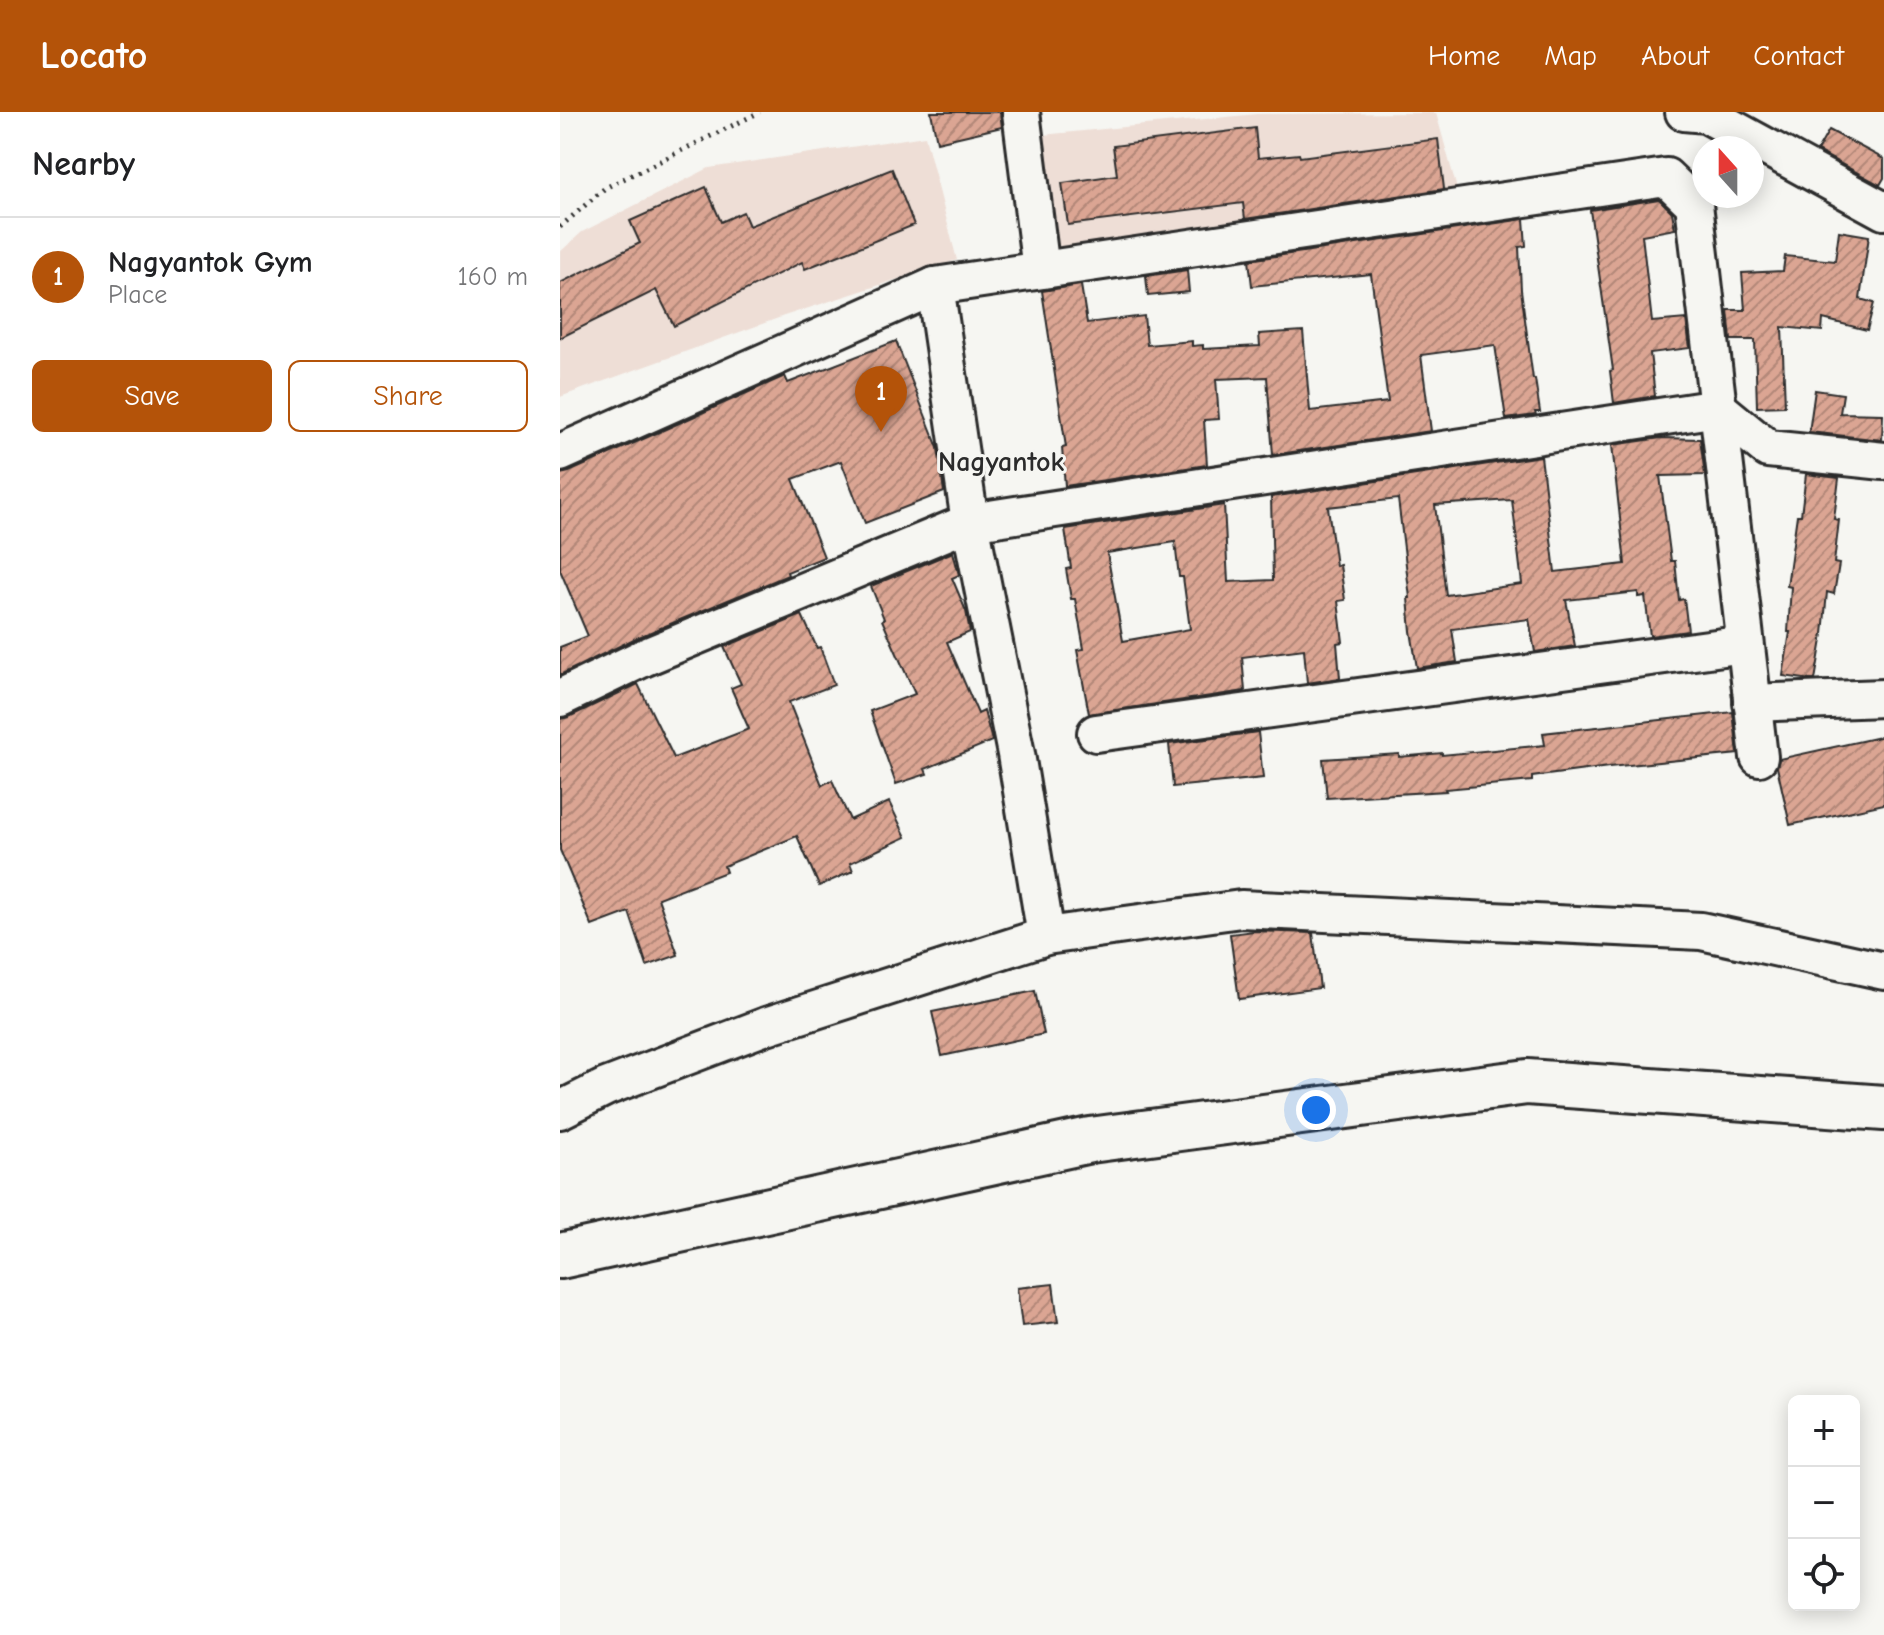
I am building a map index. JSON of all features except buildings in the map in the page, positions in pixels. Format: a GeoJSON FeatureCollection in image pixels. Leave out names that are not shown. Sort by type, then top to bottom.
{"type":"FeatureCollection","features":[{"type":"Feature","properties":{"kind":"street"},"geometry":{"type":"LineString","coordinates":[[1021,112],[1041,270]]}},
{"type":"Feature","properties":{"kind":"street"},"geometry":{"type":"LineString","coordinates":[[1684,112],[1706,114],[1884,211]]}},
{"type":"Feature","properties":{"kind":"street"},"geometry":{"type":"LineString","coordinates":[[560,453],[935,286],[1666,177],[1694,204],[1759,757]]}},
{"type":"Feature","properties":{"kind":"street"},"geometry":{"type":"LineString","coordinates":[[935,286],[970,522],[1016,754],[1046,936]]}},
{"type":"Feature","properties":{"kind":"street"},"geometry":{"type":"LineString","coordinates":[[560,698],[643,658],[970,522],[1718,408],[1768,449],[1884,461]]}},
{"type":"Feature","properties":{"kind":"street"},"geometry":{"type":"LineString","coordinates":[[1096,733],[1745,644]]}},
{"type":"Feature","properties":{"kind":"street"},"geometry":{"type":"LineString","coordinates":[[1752,703],[1884,698]]}},
{"type":"Feature","properties":{"kind":"street"},"geometry":{"type":"LineString","coordinates":[[560,1110],[606,1087],[766,1026],[1046,936],[1241,909],[1701,931],[1884,971]]}},
{"type":"Feature","properties":{"kind":"street"},"geometry":{"type":"LineString","coordinates":[[560,1256],[1090,1140],[1527,1082],[1884,1108]]}},
{"type":"Feature","properties":{"kind":"path"},"geometry":{"type":"LineString","coordinates":[[560,227],[605,188],[760,112]]}},
{"type":"Feature","properties":{"kind":"shaded area"},"geometry":{"type":"Polygon","coordinates":[[[1436,113],[1457,189],[1045,253],[1032,136],[1257,114],[1436,113]]]}},
{"type":"Feature","properties":{"kind":"shaded area"},"geometry":{"type":"Polygon","coordinates":[[[925,136],[957,260],[784,316],[560,397],[560,252],[582,232],[709,168],[925,136]]]}},
{"type":"Feature","properties":{"kind":"place","name":"Nagyantok Gym"},"geometry":{"type":"Point","coordinates":[881,432]}},
{"type":"Feature","properties":{"kind":"district","name":"Nagyantok"},"geometry":{"type":"Point","coordinates":[1001,462]}}]}
